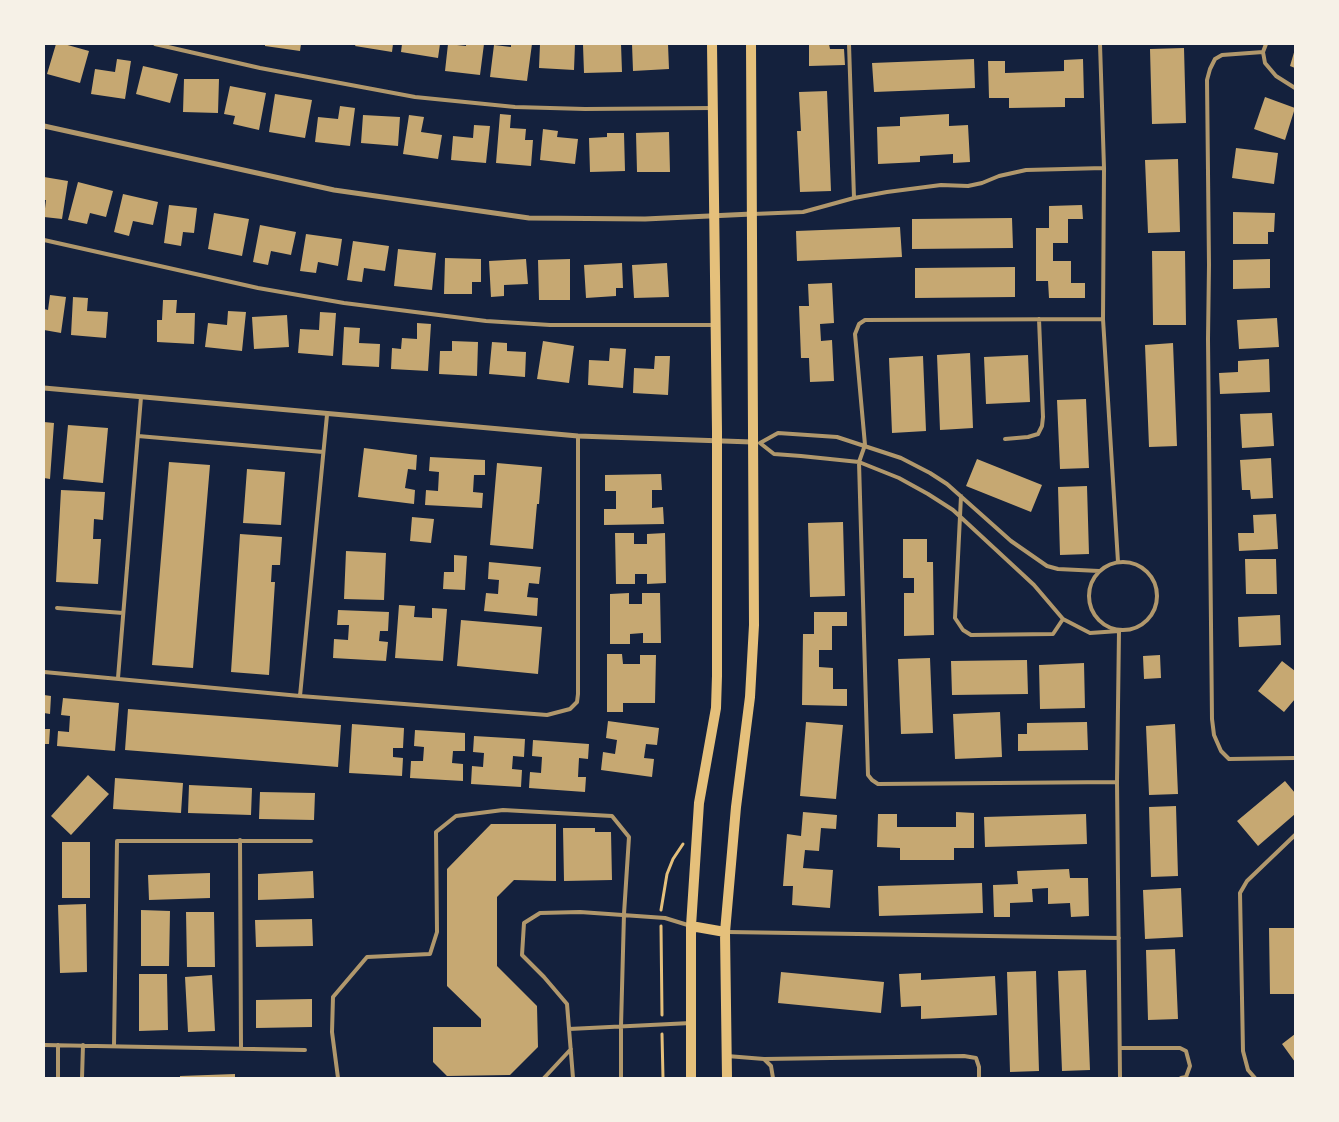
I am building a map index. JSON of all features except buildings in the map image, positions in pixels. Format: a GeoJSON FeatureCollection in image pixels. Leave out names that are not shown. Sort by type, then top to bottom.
{"type":"FeatureCollection","features":[{"type":"Feature","properties":{"kind":"main road"},"geometry":{"type":"LineString","coordinates":[[691,1078],[691,926],[699,804],[716,708],[717,441],[714,325],[712,44]]}},
{"type":"Feature","properties":{"kind":"main road"},"geometry":{"type":"LineString","coordinates":[[728,1078],[725,932],[736,807],[750,698],[753,643],[756,442],[751,44]]}},
{"type":"Feature","properties":{"kind":"main road"},"geometry":{"type":"LineString","coordinates":[[691,926],[725,932]]}},
{"type":"Feature","properties":{"kind":"street"},"geometry":{"type":"LineString","coordinates":[[44,126],[334,190],[528,218],[645,220],[753,214]]}},
{"type":"Feature","properties":{"kind":"street"},"geometry":{"type":"LineString","coordinates":[[44,388],[327,415],[578,436],[756,442]]}},
{"type":"Feature","properties":{"kind":"lane"},"geometry":{"type":"LineString","coordinates":[[155,44],[260,68],[415,97],[515,107],[585,109],[712,108]]}},
{"type":"Feature","properties":{"kind":"lane"},"geometry":{"type":"LineString","coordinates":[[849,44],[854,198]]}},
{"type":"Feature","properties":{"kind":"lane"},"geometry":{"type":"LineString","coordinates":[[1100,44],[1104,168],[1103,318],[1118,562]]}},
{"type":"Feature","properties":{"kind":"lane"},"geometry":{"type":"LineString","coordinates":[[1266,44],[1264,52],[1265,62],[1276,76],[1295,88]]}},
{"type":"Feature","properties":{"kind":"lane"},"geometry":{"type":"LineString","coordinates":[[1264,52],[1222,55],[1215,59],[1207,80],[1212,719],[1214,735],[1222,751],[1229,758],[1295,758]]}},
{"type":"Feature","properties":{"kind":"lane"},"geometry":{"type":"LineString","coordinates":[[753,214],[803,212],[854,198],[886,192],[941,185],[968,186],[1026,170],[1104,168]]}},
{"type":"Feature","properties":{"kind":"lane"},"geometry":{"type":"LineString","coordinates":[[44,240],[258,288],[372,307],[486,321],[550,325],[714,325]]}},
{"type":"Feature","properties":{"kind":"lane"},"geometry":{"type":"LineString","coordinates":[[1103,318],[866,320],[860,324],[855,334],[865,446],[859,462],[868,775],[878,784],[1117,782]]}},
{"type":"Feature","properties":{"kind":"lane"},"geometry":{"type":"LineString","coordinates":[[1005,439],[1038,434],[1042,426],[1039,319]]}},
{"type":"Feature","properties":{"kind":"lane"},"geometry":{"type":"LineString","coordinates":[[118,678],[141,397]]}},
{"type":"Feature","properties":{"kind":"lane"},"geometry":{"type":"LineString","coordinates":[[300,696],[327,415]]}},
{"type":"Feature","properties":{"kind":"lane"},"geometry":{"type":"LineString","coordinates":[[756,442],[778,433],[837,437],[901,458],[930,473],[961,496],[1011,541],[1047,566],[1058,569],[1099,571]]}},
{"type":"Feature","properties":{"kind":"lane"},"geometry":{"type":"LineString","coordinates":[[138,436],[323,452]]}},
{"type":"Feature","properties":{"kind":"lane"},"geometry":{"type":"LineString","coordinates":[[44,672],[300,696],[547,715],[570,709],[577,702],[578,694],[578,436]]}},
{"type":"Feature","properties":{"kind":"lane"},"geometry":{"type":"LineString","coordinates":[[756,442],[774,454],[859,462],[899,478],[921,490],[959,515],[1034,585],[1063,619],[1090,634],[1131,630],[1142,626],[1151,618],[1158,596],[1156,584],[1150,574],[1141,566],[1130,562],[1118,562],[1108,565],[1099,571],[1092,580],[1089,591],[1089,602],[1092,612],[1104,624],[1119,631]]}},
{"type":"Feature","properties":{"kind":"lane"},"geometry":{"type":"LineString","coordinates":[[961,496],[955,618],[963,630],[971,635],[1053,634],[1063,619]]}},
{"type":"Feature","properties":{"kind":"lane"},"geometry":{"type":"LineString","coordinates":[[57,608],[123,613]]}},
{"type":"Feature","properties":{"kind":"lane"},"geometry":{"type":"LineString","coordinates":[[1119,631],[1117,782],[1120,1078]]}},
{"type":"Feature","properties":{"kind":"lane"},"geometry":{"type":"LineString","coordinates":[[338,1078],[332,1032],[333,997],[366,958],[430,954],[437,932],[436,832],[456,816],[503,810],[612,816],[629,837],[624,914],[621,1078]]}},
{"type":"Feature","properties":{"kind":"lane"},"geometry":{"type":"LineString","coordinates":[[1255,1078],[1248,1070],[1243,1052],[1240,894],[1247,881],[1295,835]]}},
{"type":"Feature","properties":{"kind":"lane"},"geometry":{"type":"LineString","coordinates":[[240,840],[241,1048]]}},
{"type":"Feature","properties":{"kind":"lane"},"geometry":{"type":"LineString","coordinates":[[114,1046],[117,841],[240,840],[311,842]]}},
{"type":"Feature","properties":{"kind":"lane"},"geometry":{"type":"LineString","coordinates":[[573,1078],[567,1004],[522,955],[524,923],[540,913],[580,912],[661,918],[691,926]]}},
{"type":"Feature","properties":{"kind":"lane"},"geometry":{"type":"LineString","coordinates":[[725,932],[1119,938]]}},
{"type":"Feature","properties":{"kind":"lane"},"geometry":{"type":"LineString","coordinates":[[569,1028],[691,1024]]}},
{"type":"Feature","properties":{"kind":"lane"},"geometry":{"type":"LineString","coordinates":[[44,1044],[305,1050]]}},
{"type":"Feature","properties":{"kind":"lane"},"geometry":{"type":"LineString","coordinates":[[58,1045],[58,1078]]}},
{"type":"Feature","properties":{"kind":"lane"},"geometry":{"type":"LineString","coordinates":[[82,1078],[83,1045]]}},
{"type":"Feature","properties":{"kind":"lane"},"geometry":{"type":"LineString","coordinates":[[544,1078],[571,1048]]}},
{"type":"Feature","properties":{"kind":"lane"},"geometry":{"type":"LineString","coordinates":[[1120,1048],[1180,1048],[1186,1051],[1190,1066],[1186,1077],[1181,1078]]}},
{"type":"Feature","properties":{"kind":"lane"},"geometry":{"type":"LineString","coordinates":[[727,1056],[764,1059],[964,1056],[976,1058],[979,1067],[979,1078]]}},
{"type":"Feature","properties":{"kind":"lane"},"geometry":{"type":"LineString","coordinates":[[764,1059],[771,1066],[773,1078]]}},
{"type":"Feature","properties":{"kind":"path"},"geometry":{"type":"LineString","coordinates":[[663,1078],[661,918],[667,874]]}}]}
